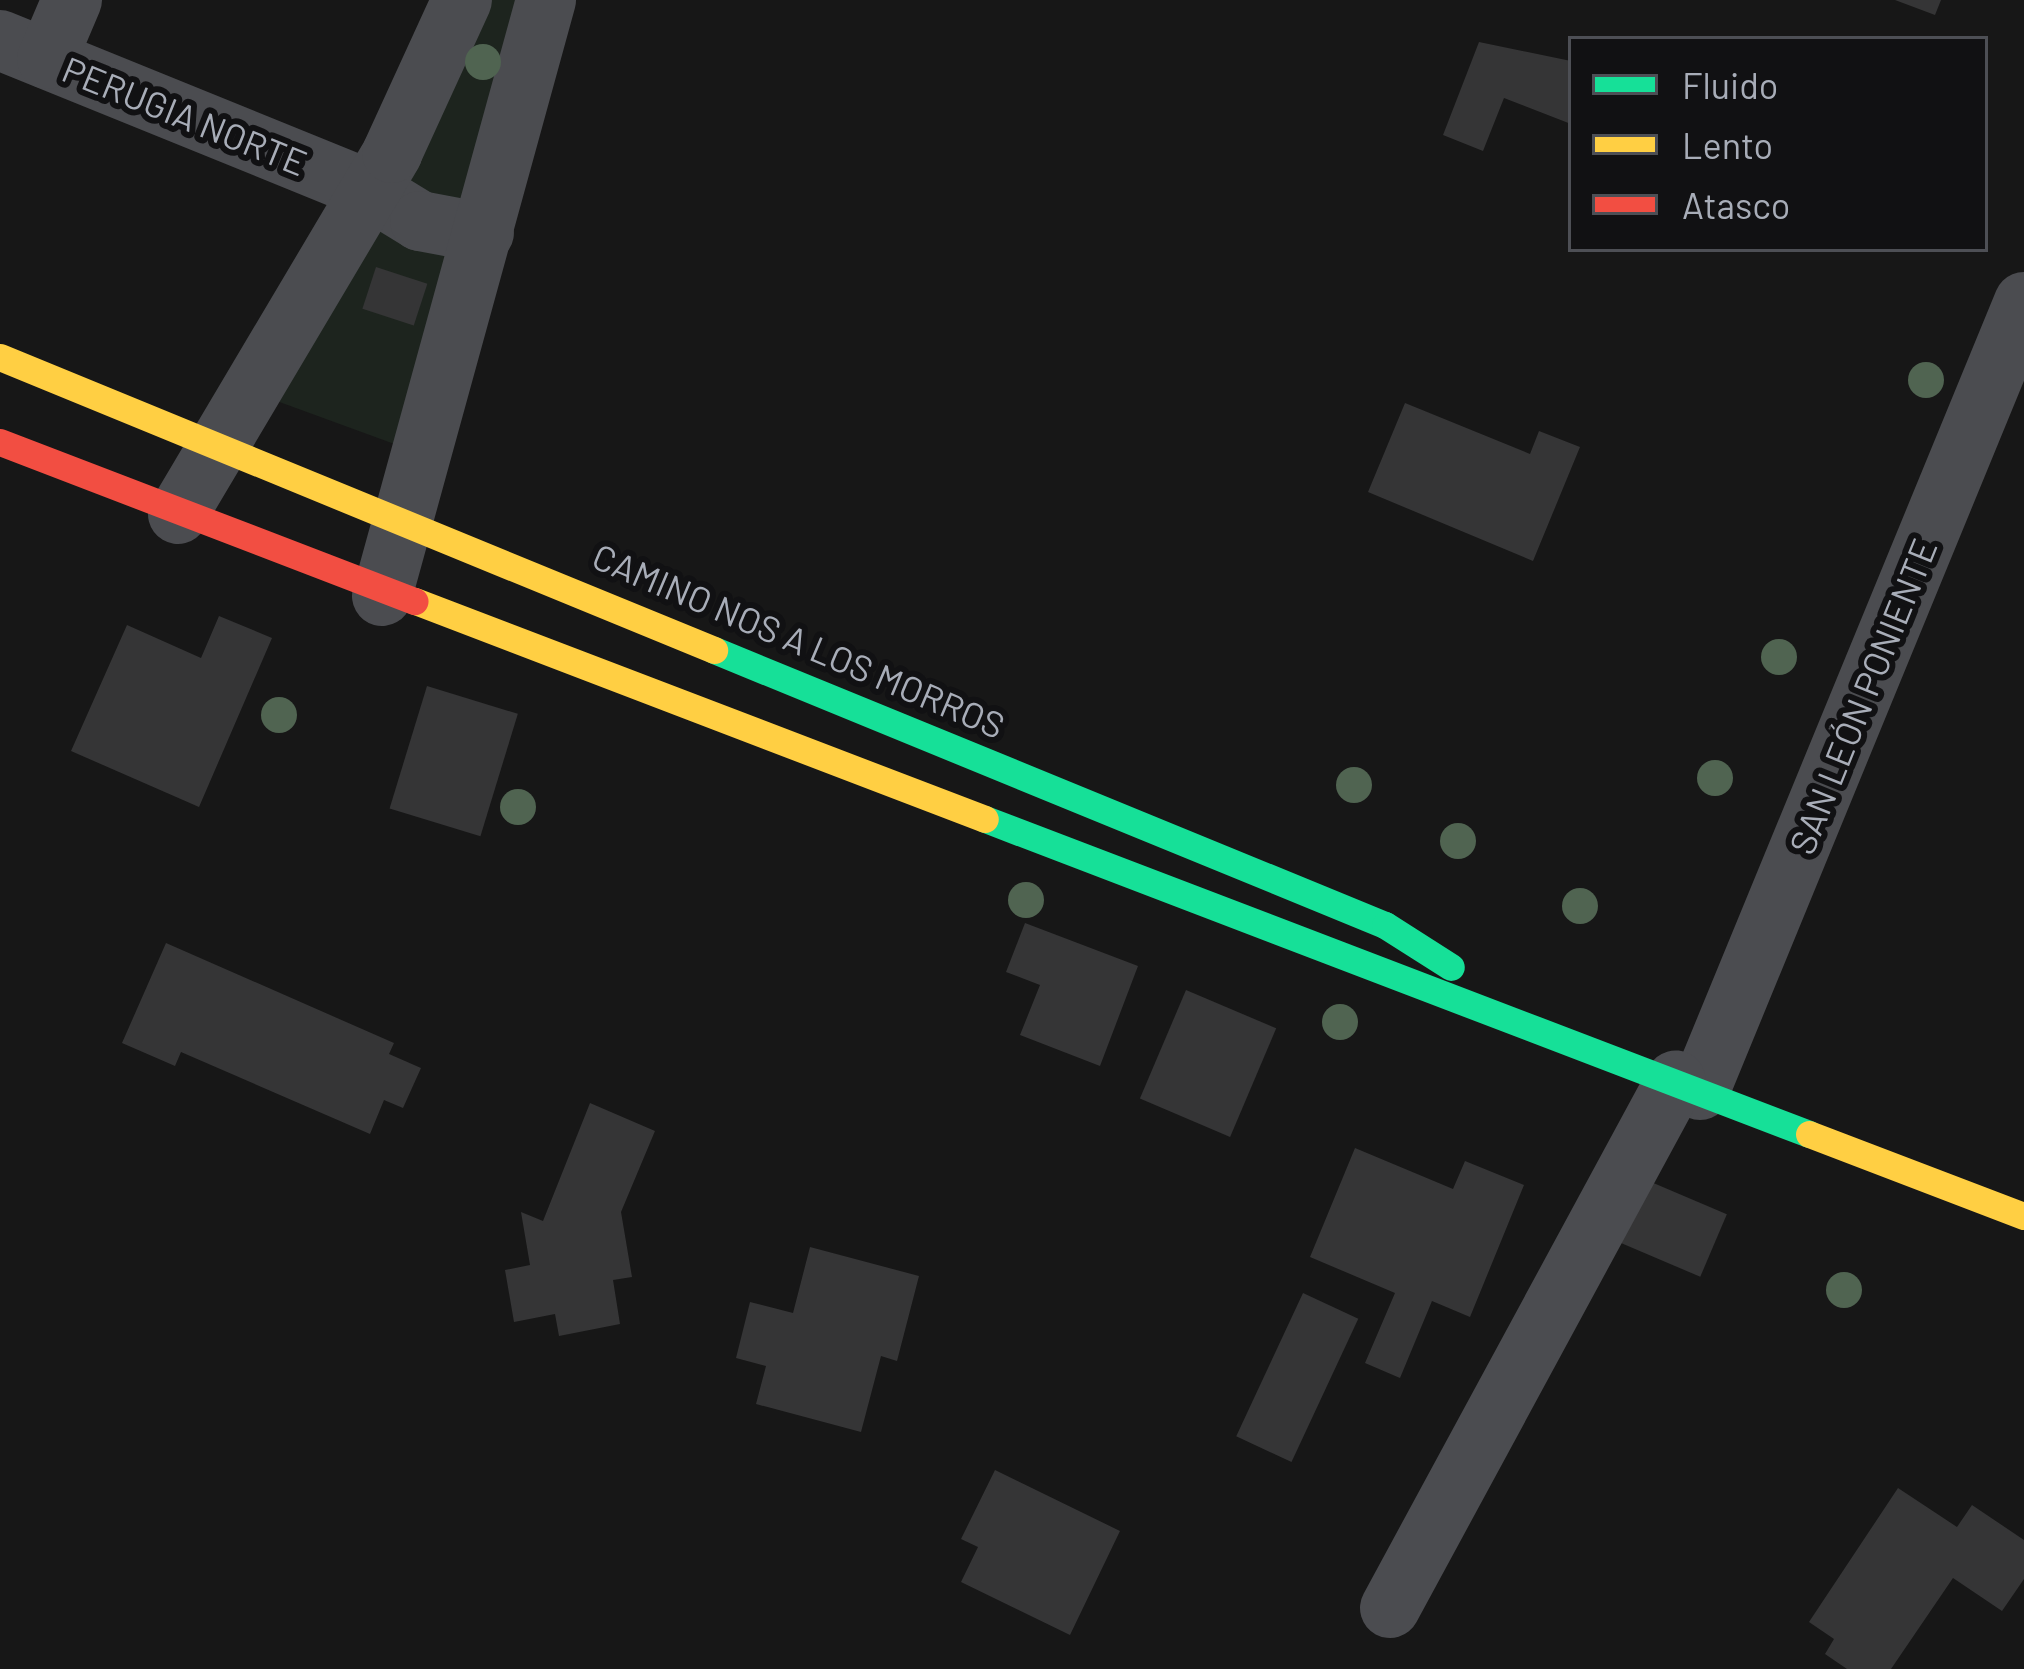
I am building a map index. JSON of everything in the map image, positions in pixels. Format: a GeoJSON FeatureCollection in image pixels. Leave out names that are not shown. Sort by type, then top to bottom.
{"type":"FeatureCollection","features":[{"type":"Feature","properties":{"kind":"main road","name":"CAMINO NOS A LOS MORROS"},"geometry":{"type":"LineString","coordinates":[[0,357],[409,516],[1384,925],[1551,1030]]}},
{"type":"Feature","properties":{"kind":"main road","name":"CAMINO NOS A LOS MORROS"},"geometry":{"type":"LineString","coordinates":[[0,442],[382,596],[1551,1030],[2024,1216]]}},
{"type":"Feature","properties":{"kind":"street"},"geometry":{"type":"LineString","coordinates":[[23,49],[72,0]]}},
{"type":"Feature","properties":{"kind":"street"},"geometry":{"type":"LineString","coordinates":[[178,514],[214,437],[370,191],[462,0]]}},
{"type":"Feature","properties":{"kind":"street"},"geometry":{"type":"LineString","coordinates":[[382,596],[409,516],[546,0]]}},
{"type":"Feature","properties":{"kind":"street","name":"PERUGIA NORTE"},"geometry":{"type":"LineString","coordinates":[[23,49],[370,191],[420,221],[484,233]]}},
{"type":"Feature","properties":{"kind":"street","name":"SAN LEÓN PONIENTE"},"geometry":{"type":"LineString","coordinates":[[1390,1608],[1688,1085],[2024,302]]}},
{"type":"Feature","properties":{"kind":"shaded area"},"geometry":{"type":"Polygon","coordinates":[[[483,0],[533,0],[419,453],[274,400],[483,0]]]}},
{"type":"Feature","properties":{"kind":"building"},"geometry":{"type":"Polygon","coordinates":[[[1895,0],[1941,0],[1935,15],[1895,0]]]}},
{"type":"Feature","properties":{"kind":"building"},"geometry":{"type":"Polygon","coordinates":[[[1479,42],[1568,60],[1568,123],[1504,98],[1483,151],[1443,135],[1479,42]]]}},
{"type":"Feature","properties":{"kind":"building"},"geometry":{"type":"Polygon","coordinates":[[[376,267],[427,284],[414,326],[362,309],[376,267]]]}},
{"type":"Feature","properties":{"kind":"building"},"geometry":{"type":"Polygon","coordinates":[[[1405,403],[1530,454],[1539,431],[1580,447],[1533,561],[1368,492],[1405,403]]]}},
{"type":"Feature","properties":{"kind":"building"},"geometry":{"type":"Polygon","coordinates":[[[219,616],[272,638],[199,807],[71,751],[127,625],[201,658],[219,616]]]}},
{"type":"Feature","properties":{"kind":"building"},"geometry":{"type":"Polygon","coordinates":[[[427,686],[518,714],[480,836],[390,808],[427,686]]]}},
{"type":"Feature","properties":{"kind":"building"},"geometry":{"type":"Polygon","coordinates":[[[1025,923],[1138,966],[1100,1066],[1020,1035],[1040,985],[1006,972],[1025,923]]]}},
{"type":"Feature","properties":{"kind":"building"},"geometry":{"type":"Polygon","coordinates":[[[166,943],[394,1043],[389,1054],[421,1068],[403,1108],[384,1100],[370,1134],[181,1052],[175,1066],[122,1043],[166,943]]]}},
{"type":"Feature","properties":{"kind":"building"},"geometry":{"type":"Polygon","coordinates":[[[1186,990],[1276,1028],[1230,1137],[1140,1099],[1186,990]]]}},
{"type":"Feature","properties":{"kind":"building"},"geometry":{"type":"Polygon","coordinates":[[[590,1103],[655,1131],[621,1212],[632,1277],[613,1280],[620,1324],[559,1336],[555,1314],[514,1322],[505,1270],[530,1265],[521,1212],[543,1221],[590,1103]]]}},
{"type":"Feature","properties":{"kind":"building"},"geometry":{"type":"Polygon","coordinates":[[[1355,1148],[1453,1189],[1465,1161],[1524,1185],[1470,1317],[1432,1301],[1400,1378],[1365,1363],[1395,1293],[1310,1257],[1355,1148]]]}},
{"type":"Feature","properties":{"kind":"building"},"geometry":{"type":"Polygon","coordinates":[[[1644,1179],[1727,1214],[1700,1277],[1617,1242],[1644,1179]]]}},
{"type":"Feature","properties":{"kind":"building"},"geometry":{"type":"Polygon","coordinates":[[[810,1247],[919,1276],[897,1361],[881,1356],[861,1432],[756,1404],[766,1366],[736,1358],[750,1302],[793,1313],[810,1247]]]}},
{"type":"Feature","properties":{"kind":"building"},"geometry":{"type":"Polygon","coordinates":[[[1303,1293],[1358,1319],[1292,1462],[1236,1436],[1303,1293]]]}},
{"type":"Feature","properties":{"kind":"building"},"geometry":{"type":"Polygon","coordinates":[[[995,1470],[1120,1531],[1070,1635],[961,1582],[978,1547],[961,1539],[995,1470]]]}},
{"type":"Feature","properties":{"kind":"building"},"geometry":{"type":"Polygon","coordinates":[[[1898,1488],[1957,1527],[1972,1505],[2024,1540],[2024,1579],[2002,1611],[1953,1578],[1891,1669],[1847,1669],[1825,1654],[1834,1639],[1809,1622],[1898,1488]]]}},
{"type":"Feature","properties":{"kind":"traffic: fast"},"geometry":{"type":"LineString","coordinates":[[714,650],[1385,925],[1451,967]]}},
{"type":"Feature","properties":{"kind":"traffic: fast"},"geometry":{"type":"LineString","coordinates":[[985,819],[1809,1134]]}},
{"type":"Feature","properties":{"kind":"traffic: slow"},"geometry":{"type":"LineString","coordinates":[[0,357],[714,650]]}},
{"type":"Feature","properties":{"kind":"traffic: slow"},"geometry":{"type":"LineString","coordinates":[[415,601],[985,819]]}},
{"type":"Feature","properties":{"kind":"traffic: slow"},"geometry":{"type":"LineString","coordinates":[[1809,1134],[2024,1216]]}},
{"type":"Feature","properties":{"kind":"traffic: jam"},"geometry":{"type":"LineString","coordinates":[[0,442],[415,601]]}}]}
